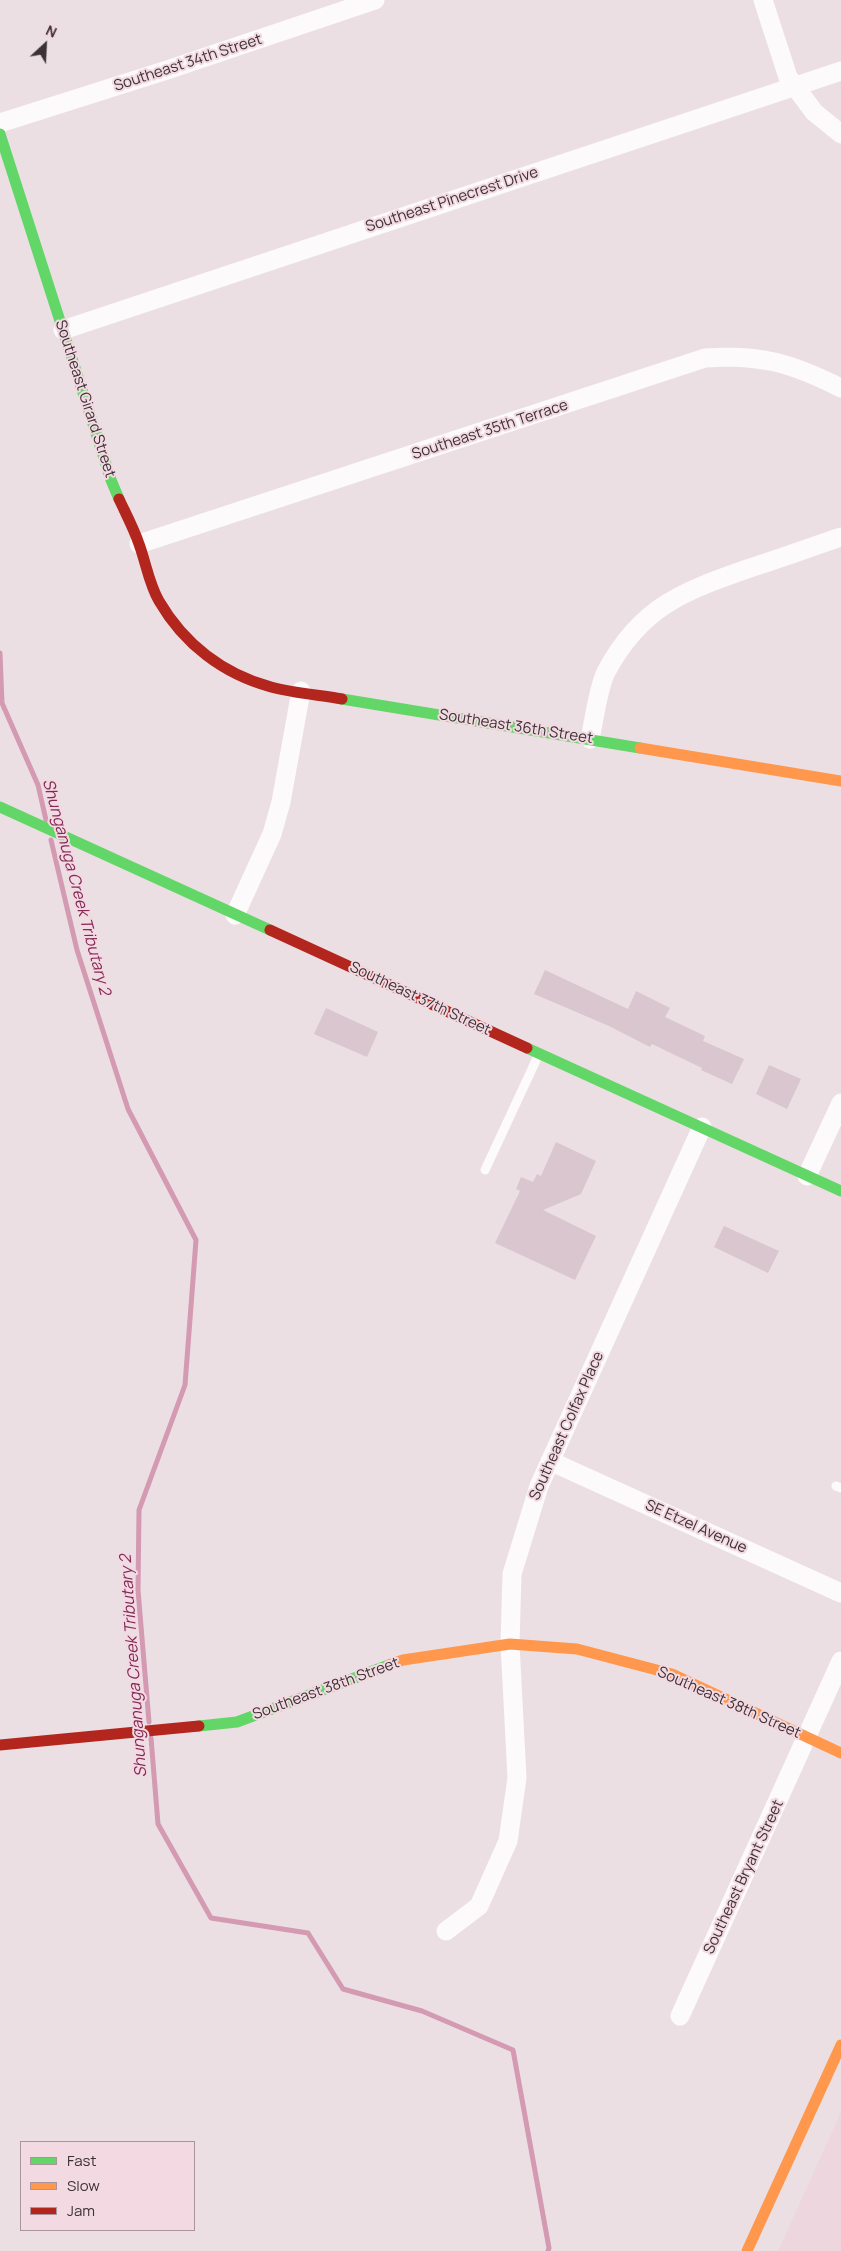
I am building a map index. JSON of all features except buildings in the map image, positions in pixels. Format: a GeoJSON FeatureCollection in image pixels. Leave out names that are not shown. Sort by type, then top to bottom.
{"type":"FeatureCollection","features":[{"type":"Feature","properties":{"kind":"street","name":"Southeast 34th Street"},"geometry":{"type":"LineString","coordinates":[[0,123],[167,70],[375,0]]}},
{"type":"Feature","properties":{"kind":"street"},"geometry":{"type":"LineString","coordinates":[[763,0],[788,77],[814,112],[841,134]]}},
{"type":"Feature","properties":{"kind":"street","name":"Southeast Pinecrest Drive"},"geometry":{"type":"LineString","coordinates":[[63,330],[841,71]]}},
{"type":"Feature","properties":{"kind":"street","name":"Southeast Girard Street"},"geometry":{"type":"LineString","coordinates":[[0,134],[111,480],[139,544],[148,576],[159,601],[184,636],[199,650]]}},
{"type":"Feature","properties":{"kind":"street","name":"Southeast 35th Terrace"},"geometry":{"type":"LineString","coordinates":[[139,544],[705,358],[734,356],[777,361],[798,367],[841,388]]}},
{"type":"Feature","properties":{"kind":"street"},"geometry":{"type":"LineString","coordinates":[[590,739],[605,674],[624,643],[658,609],[696,586],[841,537]]}},
{"type":"Feature","properties":{"kind":"street","name":"Southeast 36th Street"},"geometry":{"type":"LineString","coordinates":[[199,650],[224,668],[257,683],[300,692],[841,781]]}},
{"type":"Feature","properties":{"kind":"street"},"geometry":{"type":"LineString","coordinates":[[235,914],[272,834],[281,802],[300,692]]}},
{"type":"Feature","properties":{"kind":"street","name":"Southeast 37th Street"},"geometry":{"type":"LineString","coordinates":[[5,809],[841,1191]]}},
{"type":"Feature","properties":{"kind":"street"},"geometry":{"type":"LineString","coordinates":[[807,1176],[841,1103]]}},
{"type":"Feature","properties":{"kind":"street","name":"Southeast Colfax Place"},"geometry":{"type":"LineString","coordinates":[[446,1931],[479,1906],[508,1841],[517,1778],[510,1644],[512,1574],[539,1486],[702,1127]]}},
{"type":"Feature","properties":{"kind":"street","name":"SE Etzel Avenue"},"geometry":{"type":"LineString","coordinates":[[550,1461],[841,1593]]}},
{"type":"Feature","properties":{"kind":"street","name":"Southeast 38th Street"},"geometry":{"type":"LineString","coordinates":[[0,1744],[237,1722],[402,1660],[510,1644],[577,1649],[672,1674],[841,1753]]}},
{"type":"Feature","properties":{"kind":"street","name":"Southeast Bryant Street"},"geometry":{"type":"LineString","coordinates":[[680,2016],[808,1738],[841,1661]]}},
{"type":"Feature","properties":{"kind":"street"},"geometry":{"type":"LineString","coordinates":[[747,2251],[841,2044]]}},
{"type":"Feature","properties":{"kind":"lane"},"geometry":{"type":"LineString","coordinates":[[485,1170],[539,1053]]}},
{"type":"Feature","properties":{"kind":"shaded area"},"geometry":{"type":"Polygon","coordinates":[[[841,2112],[841,2251],[778,2251],[841,2112]]]}},
{"type":"Feature","properties":{"kind":"waterway","name":"Shunganuga Creek Tributary 2"},"geometry":{"type":"LineString","coordinates":[[0,653],[2,703],[38,785],[46,820]]}},
{"type":"Feature","properties":{"kind":"waterway","name":"Shunganuga Creek Tributary 2"},"geometry":{"type":"LineString","coordinates":[[51,840],[77,950],[128,1109],[196,1240],[185,1385],[139,1510],[138,1590],[149,1722]]}},
{"type":"Feature","properties":{"kind":"waterway","name":"Shunganuga Creek Tributary 2"},"geometry":{"type":"LineString","coordinates":[[151,1738],[158,1824],[211,1918],[308,1933],[343,1989],[422,2011],[513,2050],[548,2251]]}},
{"type":"Feature","properties":{"kind":"traffic: fast"},"geometry":{"type":"LineString","coordinates":[[0,134],[111,480],[119,499]]}},
{"type":"Feature","properties":{"kind":"traffic: fast"},"geometry":{"type":"LineString","coordinates":[[342,699],[640,748]]}},
{"type":"Feature","properties":{"kind":"traffic: fast"},"geometry":{"type":"LineString","coordinates":[[0,807],[270,930]]}},
{"type":"Feature","properties":{"kind":"traffic: fast"},"geometry":{"type":"LineString","coordinates":[[527,1048],[841,1191]]}},
{"type":"Feature","properties":{"kind":"traffic: fast"},"geometry":{"type":"LineString","coordinates":[[199,1726],[237,1722],[389,1665]]}},
{"type":"Feature","properties":{"kind":"traffic: slow"},"geometry":{"type":"LineString","coordinates":[[640,748],[841,781]]}},
{"type":"Feature","properties":{"kind":"traffic: slow"},"geometry":{"type":"LineString","coordinates":[[389,1665],[403,1660],[510,1644],[577,1649],[672,1674],[841,1753]]}},
{"type":"Feature","properties":{"kind":"traffic: slow"},"geometry":{"type":"LineString","coordinates":[[747,2251],[841,2045]]}},
{"type":"Feature","properties":{"kind":"traffic: jam"},"geometry":{"type":"LineString","coordinates":[[119,499],[137,538],[150,581],[159,601],[180,631],[193,644],[221,665],[253,681],[288,691],[342,699]]}},
{"type":"Feature","properties":{"kind":"traffic: jam"},"geometry":{"type":"LineString","coordinates":[[270,930],[527,1048]]}},
{"type":"Feature","properties":{"kind":"traffic: jam"},"geometry":{"type":"LineString","coordinates":[[0,1745],[199,1726]]}}]}
